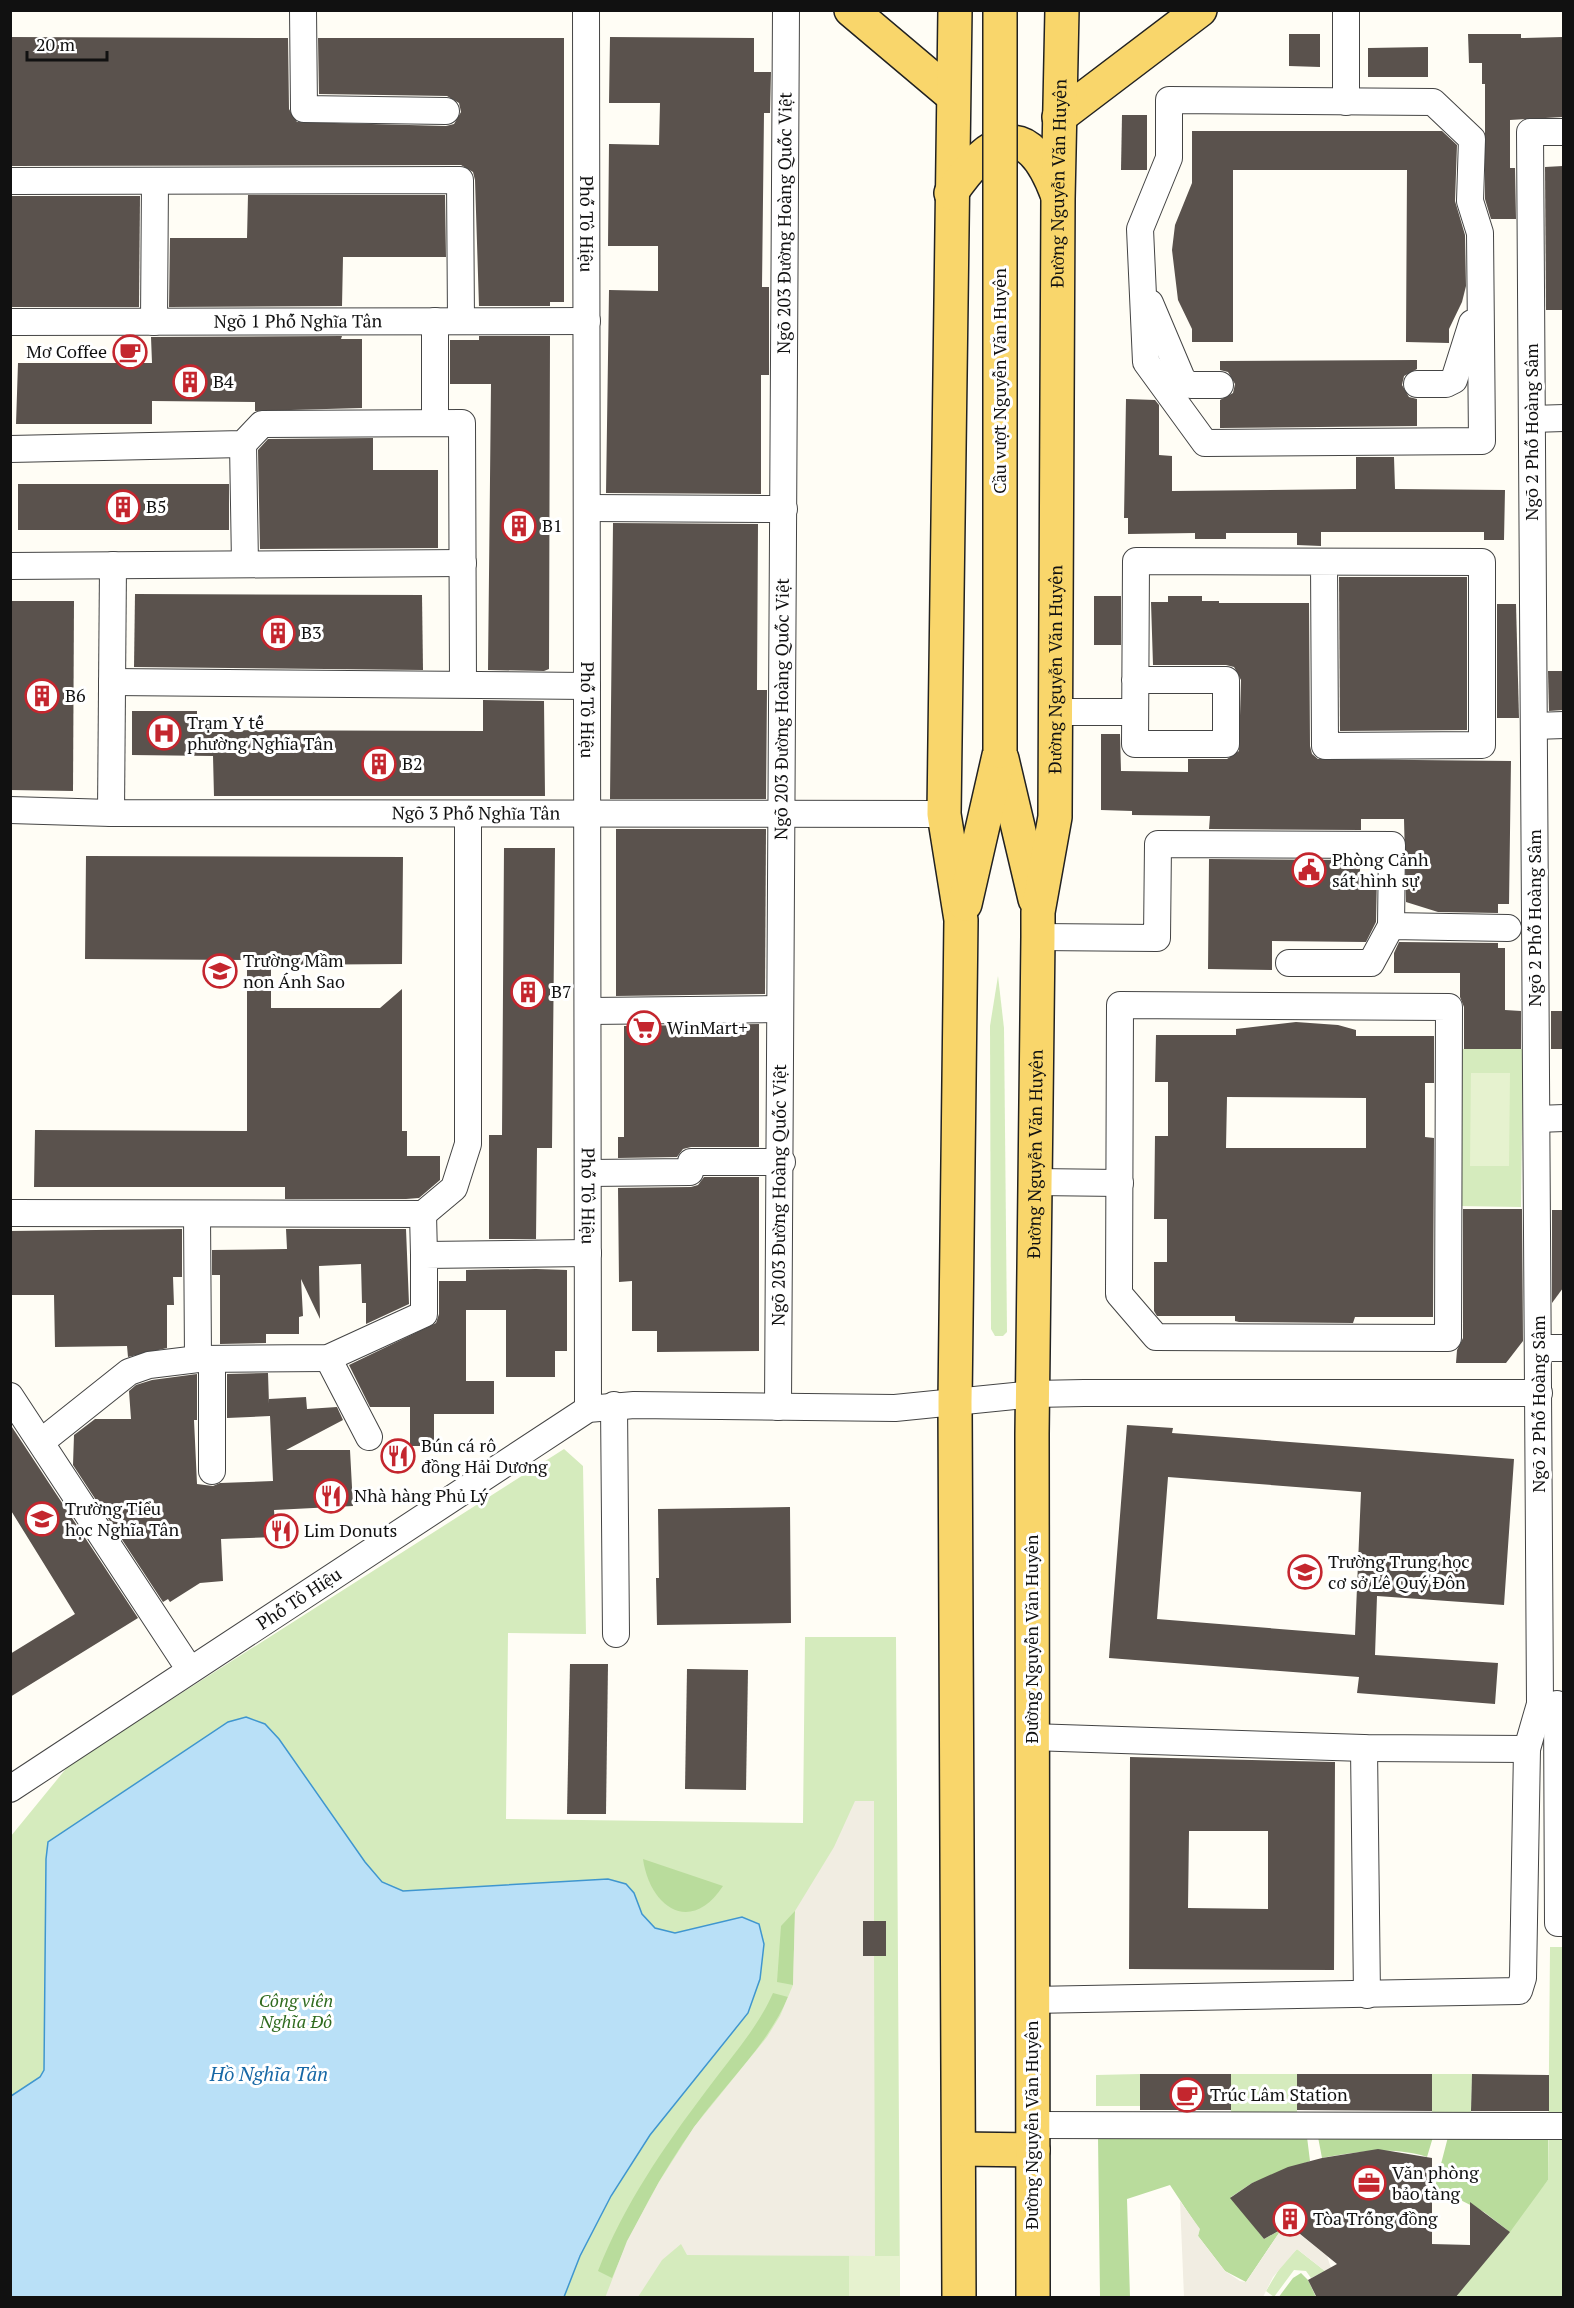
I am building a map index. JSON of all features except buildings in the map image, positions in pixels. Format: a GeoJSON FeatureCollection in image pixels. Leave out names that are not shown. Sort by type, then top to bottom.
{"type":"FeatureCollection","features":[{"type":"Feature","properties":{"kind":"main road"},"geometry":{"type":"LineString","coordinates":[[851,10],[953,96]]}},
{"type":"Feature","properties":{"kind":"main road"},"geometry":{"type":"LineString","coordinates":[[955,10],[944,814],[961,920],[955,1402],[959,2298]]}},
{"type":"Feature","properties":{"kind":"main road","name":"Cầu vượt Nguyễn Văn Huyên"},"geometry":{"type":"LineString","coordinates":[[1000,10],[1000,751],[1038,925]]}},
{"type":"Feature","properties":{"kind":"main road","name":"Đường Nguyễn Văn Huyên"},"geometry":{"type":"LineString","coordinates":[[1033,2298],[1031,2000],[1038,925],[1055,817],[1058,199],[1062,10]]}},
{"type":"Feature","properties":{"kind":"main road"},"geometry":{"type":"LineString","coordinates":[[1059,117],[1200,10]]}},
{"type":"Feature","properties":{"kind":"main road"},"geometry":{"type":"LineString","coordinates":[[951,193],[981,154],[996,144],[1017,143],[1032,150],[1047,168],[1058,199]]}},
{"type":"Feature","properties":{"kind":"main road","name":"Cầu vượt Nguyễn Văn Huyên"},"geometry":{"type":"LineString","coordinates":[[961,920],[1000,751]]}},
{"type":"Feature","properties":{"kind":"main road"},"geometry":{"type":"LineString","coordinates":[[959,2149],[1033,2138]]}},
{"type":"Feature","properties":{"kind":"street"},"geometry":{"type":"LineString","coordinates":[[303,10],[304,110],[446,111]]}},
{"type":"Feature","properties":{"kind":"street","name":"Phố Tô Hiệu"},"geometry":{"type":"LineString","coordinates":[[586,10],[588,1409]]}},
{"type":"Feature","properties":{"kind":"street","name":"Ngõ 203 Đường Hoàng Quốc Việt"},"geometry":{"type":"LineString","coordinates":[[778,1407],[782,1162],[780,1009],[786,10]]}},
{"type":"Feature","properties":{"kind":"street"},"geometry":{"type":"LineString","coordinates":[[1346,10],[1346,102]]}},
{"type":"Feature","properties":{"kind":"street"},"geometry":{"type":"LineString","coordinates":[[1169,100],[1433,102],[1472,139],[1470,201],[1480,233],[1482,441],[1205,443],[1146,362],[1142,283],[1140,229],[1169,158],[1169,100]]}},
{"type":"Feature","properties":{"kind":"street","name":"Ngõ 2 Phố Hoàng Sâm"},"geometry":{"type":"LineString","coordinates":[[1563,132],[1530,132],[1537,1119],[1551,1348],[1539,1393],[1554,1704],[1558,1923],[1563,1923]]}},
{"type":"Feature","properties":{"kind":"street"},"geometry":{"type":"LineString","coordinates":[[10,181],[460,180],[461,321]]}},
{"type":"Feature","properties":{"kind":"street"},"geometry":{"type":"LineString","coordinates":[[154,322],[155,181]]}},
{"type":"Feature","properties":{"kind":"street"},"geometry":{"type":"LineString","coordinates":[[1142,283],[1183,381],[1191,385],[1220,385]]}},
{"type":"Feature","properties":{"kind":"street"},"geometry":{"type":"LineString","coordinates":[[1417,384],[1446,384],[1454,380],[1481,293]]}},
{"type":"Feature","properties":{"kind":"street"},"geometry":{"type":"LineString","coordinates":[[435,321],[435,423]]}},
{"type":"Feature","properties":{"kind":"street","name":"Ngõ 1 Phố Nghĩa Tân"},"geometry":{"type":"LineString","coordinates":[[10,322],[587,321]]}},
{"type":"Feature","properties":{"kind":"street"},"geometry":{"type":"LineString","coordinates":[[1532,419],[1563,418]]}},
{"type":"Feature","properties":{"kind":"street"},"geometry":{"type":"LineString","coordinates":[[245,564],[243,444],[262,424],[462,423],[464,684]]}},
{"type":"Feature","properties":{"kind":"street"},"geometry":{"type":"LineString","coordinates":[[10,449],[243,444]]}},
{"type":"Feature","properties":{"kind":"street"},"geometry":{"type":"LineString","coordinates":[[588,508],[784,509]]}},
{"type":"Feature","properties":{"kind":"street"},"geometry":{"type":"LineString","coordinates":[[1136,680],[1226,680],[1226,744],[1136,744],[1136,680],[1136,561],[1482,562],[1482,745],[1324,746],[1324,562]]}},
{"type":"Feature","properties":{"kind":"street"},"geometry":{"type":"LineString","coordinates":[[10,566],[464,563]]}},
{"type":"Feature","properties":{"kind":"street"},"geometry":{"type":"LineString","coordinates":[[111,813],[113,565]]}},
{"type":"Feature","properties":{"kind":"street"},"geometry":{"type":"LineString","coordinates":[[112,682],[587,686]]}},
{"type":"Feature","properties":{"kind":"street"},"geometry":{"type":"LineString","coordinates":[[1057,712],[1136,712]]}},
{"type":"Feature","properties":{"kind":"street"},"geometry":{"type":"LineString","coordinates":[[1534,726],[1563,725]]}},
{"type":"Feature","properties":{"kind":"street","name":"Ngõ 3 Phố Nghĩa Tân"},"geometry":{"type":"LineString","coordinates":[[10,810],[111,813],[944,814]]}},
{"type":"Feature","properties":{"kind":"street"},"geometry":{"type":"LineString","coordinates":[[10,1213],[423,1214],[454,1188],[468,1144],[468,814]]}},
{"type":"Feature","properties":{"kind":"street"},"geometry":{"type":"LineString","coordinates":[[1038,925],[1157,938],[1158,844],[1392,845],[1391,926],[1371,963],[1289,963]]}},
{"type":"Feature","properties":{"kind":"street"},"geometry":{"type":"LineString","coordinates":[[1391,926],[1508,928]]}},
{"type":"Feature","properties":{"kind":"street"},"geometry":{"type":"LineString","coordinates":[[1120,1005],[1449,1007],[1448,1338],[1156,1337],[1119,1294],[1120,1183],[1120,1005]]}},
{"type":"Feature","properties":{"kind":"street"},"geometry":{"type":"LineString","coordinates":[[588,1011],[780,1009]]}},
{"type":"Feature","properties":{"kind":"street"},"geometry":{"type":"LineString","coordinates":[[1537,1119],[1563,1118]]}},
{"type":"Feature","properties":{"kind":"street"},"geometry":{"type":"LineString","coordinates":[[588,1173],[690,1172],[691,1162],[782,1162]]}},
{"type":"Feature","properties":{"kind":"street"},"geometry":{"type":"LineString","coordinates":[[1035,1182],[1120,1183]]}},
{"type":"Feature","properties":{"kind":"street"},"geometry":{"type":"LineString","coordinates":[[197,1214],[212,1471]]}},
{"type":"Feature","properties":{"kind":"street"},"geometry":{"type":"LineString","coordinates":[[40,1442],[129,1372],[149,1365],[205,1359],[328,1358],[424,1314],[423,1214]]}},
{"type":"Feature","properties":{"kind":"street"},"geometry":{"type":"LineString","coordinates":[[424,1255],[588,1253]]}},
{"type":"Feature","properties":{"kind":"street"},"geometry":{"type":"LineString","coordinates":[[328,1358],[369,1437]]}},
{"type":"Feature","properties":{"kind":"street","name":"Phố Tô Hiệu"},"geometry":{"type":"LineString","coordinates":[[10,1789],[588,1409],[614,1405],[896,1408],[1034,1395],[1539,1393]]}},
{"type":"Feature","properties":{"kind":"street"},"geometry":{"type":"LineString","coordinates":[[10,1396],[190,1670]]}},
{"type":"Feature","properties":{"kind":"street"},"geometry":{"type":"LineString","coordinates":[[614,1405],[616,1634]]}},
{"type":"Feature","properties":{"kind":"street"},"geometry":{"type":"LineString","coordinates":[[1031,2000],[1519,1991],[1523,1978],[1527,1749],[1554,1704]]}},
{"type":"Feature","properties":{"kind":"street"},"geometry":{"type":"LineString","coordinates":[[1032,1737],[1364,1748],[1527,1749]]}},
{"type":"Feature","properties":{"kind":"street"},"geometry":{"type":"LineString","coordinates":[[1364,1748],[1367,1995]]}},
{"type":"Feature","properties":{"kind":"street"},"geometry":{"type":"LineString","coordinates":[[1033,2138],[1563,2126]]}},
{"type":"Feature","properties":{"kind":"green space"},"geometry":{"type":"Polygon","coordinates":[[[998,976],[1004,1028],[1007,1332],[1003,1336],[995,1336],[991,1329],[990,1026],[998,976]]]}},
{"type":"Feature","properties":{"kind":"green space"},"geometry":{"type":"Polygon","coordinates":[[[1460,1049],[1523,1049],[1521,1207],[1458,1206],[1460,1049]]]}},
{"type":"Feature","properties":{"kind":"green space"},"geometry":{"type":"Polygon","coordinates":[[[1471,1073],[1510,1073],[1509,1166],[1470,1166],[1471,1073]]]}},
{"type":"Feature","properties":{"kind":"green space","name":"Công viên Nghĩa Đô"},"geometry":{"type":"Polygon","coordinates":[[[564,1449],[583,1466],[586,1634],[508,1633],[506,1819],[803,1823],[805,1637],[896,1637],[900,2297],[11,2298],[11,1836],[69,1765],[564,1449]]]}},
{"type":"Feature","properties":{"kind":"green space"},"geometry":{"type":"Polygon","coordinates":[[[643,1859],[723,1886],[711,1901],[698,1909],[685,1912],[674,1909],[663,1902],[654,1891],[643,1859]]]}},
{"type":"Feature","properties":{"kind":"green space"},"geometry":{"type":"Polygon","coordinates":[[[795,1911],[793,1985],[777,1982],[781,1926],[795,1911]]]}},
{"type":"Feature","properties":{"kind":"green space"},"geometry":{"type":"Polygon","coordinates":[[[1550,1947],[1563,1947],[1563,2297],[1459,2298],[1457,2295],[1548,2180],[1550,1947]]]}},
{"type":"Feature","properties":{"kind":"green space"},"geometry":{"type":"Polygon","coordinates":[[[773,1993],[788,1997],[769,2032],[707,2110],[671,2162],[629,2238],[612,2278],[598,2271],[632,2200],[690,2112],[751,2032],[773,1993]]]}},
{"type":"Feature","properties":{"kind":"green space"},"geometry":{"type":"Polygon","coordinates":[[[1140,2074],[1140,2106],[1096,2106],[1096,2075],[1140,2074]]]}},
{"type":"Feature","properties":{"kind":"green space"},"geometry":{"type":"Polygon","coordinates":[[[1231,2074],[1297,2074],[1297,2115],[1231,2115],[1231,2074]]]}},
{"type":"Feature","properties":{"kind":"green space"},"geometry":{"type":"Polygon","coordinates":[[[1432,2074],[1472,2074],[1471,2115],[1432,2114],[1432,2074]]]}},
{"type":"Feature","properties":{"kind":"green space"},"geometry":{"type":"Polygon","coordinates":[[[1098,2137],[1307,2137],[1310,2161],[1252,2183],[1231,2197],[1264,2239],[1281,2230],[1246,2282],[1225,2271],[1198,2236],[1199,2229],[1170,2185],[1127,2199],[1130,2297],[1100,2297],[1098,2137]]]}},
{"type":"Feature","properties":{"kind":"green space"},"geometry":{"type":"Polygon","coordinates":[[[1318,2137],[1433,2137],[1427,2157],[1388,2151],[1361,2152],[1322,2158],[1318,2137]]]}},
{"type":"Feature","properties":{"kind":"green space"},"geometry":{"type":"Polygon","coordinates":[[[1448,2137],[1548,2137],[1548,2180],[1510,2232],[1484,2212],[1435,2187],[1448,2137]]]}},
{"type":"Feature","properties":{"kind":"green space"},"geometry":{"type":"Polygon","coordinates":[[[1297,2249],[1325,2271],[1311,2278],[1306,2271],[1294,2270],[1274,2297],[1266,2291],[1284,2261],[1297,2249]]]}},
{"type":"Feature","properties":{"kind":"green space"},"geometry":{"type":"Polygon","coordinates":[[[849,2256],[900,2256],[900,2297],[849,2298],[849,2256]]]}},
{"type":"Feature","properties":{"kind":"green space"},"geometry":{"type":"Polygon","coordinates":[[[1301,2273],[1308,2280],[1316,2297],[1278,2298],[1293,2278],[1301,2273]]]}},
{"type":"Feature","properties":{"kind":"shaded area"},"geometry":{"type":"Polygon","coordinates":[[[855,1801],[874,1801],[874,1921],[863,1922],[863,1956],[874,1956],[875,2256],[687,2255],[681,2244],[662,2260],[638,2297],[605,2298],[627,2241],[659,2182],[694,2127],[767,2037],[780,2016],[793,1985],[795,1911],[834,1847],[855,1801]]]}},
{"type":"Feature","properties":{"kind":"shaded area"},"geometry":{"type":"Polygon","coordinates":[[[1180,2201],[1200,2229],[1198,2236],[1225,2271],[1240,2281],[1246,2282],[1281,2230],[1288,2225],[1327,2256],[1331,2268],[1325,2271],[1297,2249],[1273,2277],[1263,2297],[1184,2297],[1180,2201]]]}},
{"type":"Feature","properties":{"kind":"water","name":"Hồ Nghĩa Tân"},"geometry":{"type":"Polygon","coordinates":[[[246,1717],[265,1724],[279,1739],[365,1862],[382,1882],[403,1891],[608,1879],[626,1884],[634,1893],[642,1914],[655,1928],[675,1933],[742,1917],[759,1924],[764,1944],[760,1979],[748,2013],[650,2135],[611,2196],[580,2256],[564,2297],[11,2297],[11,2096],[40,2077],[44,2070],[48,1842],[228,1722],[246,1717]]]}},
{"type":"Feature","properties":{"kind":"place","name":"Mơ Coffee"},"geometry":{"type":"Point","coordinates":[130,352]}},
{"type":"Feature","properties":{"kind":"place","name":"B4"},"geometry":{"type":"Point","coordinates":[190,382]}},
{"type":"Feature","properties":{"kind":"place","name":"B5"},"geometry":{"type":"Point","coordinates":[123,507]}},
{"type":"Feature","properties":{"kind":"place","name":"B1"},"geometry":{"type":"Point","coordinates":[519,526]}},
{"type":"Feature","properties":{"kind":"place","name":"B3"},"geometry":{"type":"Point","coordinates":[278,633]}},
{"type":"Feature","properties":{"kind":"place","name":"B6"},"geometry":{"type":"Point","coordinates":[42,696]}},
{"type":"Feature","properties":{"kind":"place","name":"Trạm Y tế phường Nghĩa Tân"},"geometry":{"type":"Point","coordinates":[164,733]}},
{"type":"Feature","properties":{"kind":"place","name":"B2"},"geometry":{"type":"Point","coordinates":[379,764]}},
{"type":"Feature","properties":{"kind":"place","name":"Phòng Cảnh sát hình sự"},"geometry":{"type":"Point","coordinates":[1309,870]}},
{"type":"Feature","properties":{"kind":"place","name":"Trường Mầm non Ánh Sao"},"geometry":{"type":"Point","coordinates":[220,971]}},
{"type":"Feature","properties":{"kind":"place","name":"B7"},"geometry":{"type":"Point","coordinates":[528,992]}},
{"type":"Feature","properties":{"kind":"place","name":"WinMart+"},"geometry":{"type":"Point","coordinates":[644,1028]}},
{"type":"Feature","properties":{"kind":"place","name":"Bún cá rô đồng Hải Dương"},"geometry":{"type":"Point","coordinates":[398,1456]}},
{"type":"Feature","properties":{"kind":"place","name":"Nhà hàng Phủ Lý"},"geometry":{"type":"Point","coordinates":[331,1496]}},
{"type":"Feature","properties":{"kind":"place","name":"Trường Tiểu học Nghĩa Tân"},"geometry":{"type":"Point","coordinates":[42,1519]}},
{"type":"Feature","properties":{"kind":"place","name":"Lim Donuts"},"geometry":{"type":"Point","coordinates":[281,1531]}},
{"type":"Feature","properties":{"kind":"place","name":"Trường Trung học cơ sở Lê Quý Đôn"},"geometry":{"type":"Point","coordinates":[1305,1572]}},
{"type":"Feature","properties":{"kind":"place","name":"Trúc Lâm Station"},"geometry":{"type":"Point","coordinates":[1187,2095]}},
{"type":"Feature","properties":{"kind":"place","name":"Văn phòng bảo tàng"},"geometry":{"type":"Point","coordinates":[1369,2183]}},
{"type":"Feature","properties":{"kind":"place","name":"Tòa Trống đồng"},"geometry":{"type":"Point","coordinates":[1290,2219]}}]}
